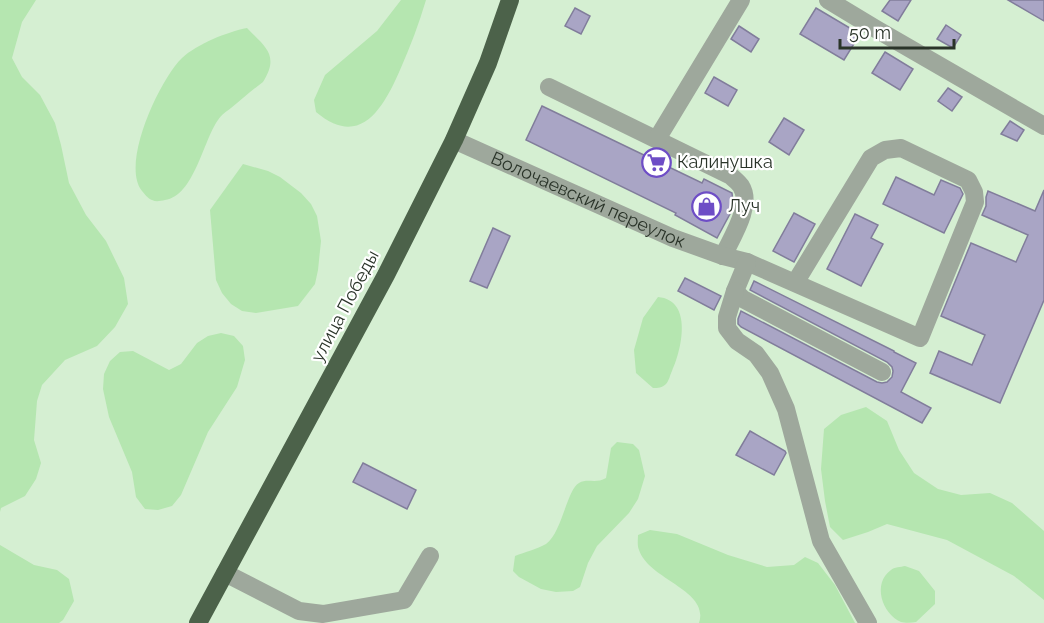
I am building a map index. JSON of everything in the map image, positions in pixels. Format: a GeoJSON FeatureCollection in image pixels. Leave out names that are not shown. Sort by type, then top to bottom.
{"type":"FeatureCollection","features":[{"type":"Feature","properties":{"kind":"highway","name":"улица Победы"},"geometry":{"type":"LineString","coordinates":[[198,623],[386,275],[454,140],[488,63],[510,0]]}},
{"type":"Feature","properties":{"kind":"street"},"geometry":{"type":"LineString","coordinates":[[657,140],[741,0]]}},
{"type":"Feature","properties":{"kind":"street"},"geometry":{"type":"LineString","coordinates":[[828,0],[1044,126]]}},
{"type":"Feature","properties":{"kind":"street"},"geometry":{"type":"LineString","coordinates":[[549,87],[731,176],[741,186],[745,198],[744,211],[723,256]]}},
{"type":"Feature","properties":{"kind":"street","name":"Волочаевский переулок"},"geometry":{"type":"LineString","coordinates":[[454,140],[673,238],[747,262],[920,338],[975,202],[974,192],[968,180],[901,148],[885,150],[871,158],[795,283]]}},
{"type":"Feature","properties":{"kind":"street"},"geometry":{"type":"LineString","coordinates":[[747,262],[735,291],[727,328],[737,341],[756,354],[770,373],[786,409],[821,541],[868,623]]}},
{"type":"Feature","properties":{"kind":"street"},"geometry":{"type":"LineString","coordinates":[[735,291],[743,298],[882,372]]}},
{"type":"Feature","properties":{"kind":"street"},"geometry":{"type":"LineString","coordinates":[[225,573],[299,611],[323,614],[404,600],[430,556]]}},
{"type":"Feature","properties":{"kind":"green space"},"geometry":{"type":"Polygon","coordinates":[[[0,0],[36,0],[22,22],[12,58],[22,77],[40,95],[55,123],[69,183],[86,215],[106,241],[124,278],[128,304],[115,327],[97,346],[65,360],[42,385],[37,401],[34,440],[41,463],[36,479],[25,496],[1,508],[0,512],[0,0]]]}},
{"type":"Feature","properties":{"kind":"green space"},"geometry":{"type":"Polygon","coordinates":[[[401,0],[426,0],[407,53],[393,85],[378,110],[368,120],[345,127],[316,112],[314,100],[325,75],[377,31],[401,0]]]}},
{"type":"Feature","properties":{"kind":"green space"},"geometry":{"type":"Polygon","coordinates":[[[247,28],[264,46],[270,58],[268,73],[263,82],[219,118],[191,178],[183,189],[175,196],[165,200],[150,199],[142,191],[137,178],[136,162],[146,122],[163,84],[188,53],[213,39],[247,28]]]}},
{"type":"Feature","properties":{"kind":"green space"},"geometry":{"type":"Polygon","coordinates":[[[243,164],[280,177],[301,193],[311,204],[317,216],[321,241],[318,270],[315,284],[298,306],[256,313],[242,311],[231,304],[222,293],[216,280],[210,210],[243,164]]]}},
{"type":"Feature","properties":{"kind":"green space"},"geometry":{"type":"Polygon","coordinates":[[[658,297],[669,300],[676,307],[682,327],[679,351],[668,381],[661,387],[653,388],[636,373],[634,350],[643,318],[658,297]]]}},
{"type":"Feature","properties":{"kind":"green space"},"geometry":{"type":"Polygon","coordinates":[[[221,333],[234,336],[243,346],[245,360],[237,387],[208,432],[181,495],[172,506],[158,510],[145,509],[136,497],[132,472],[109,417],[103,389],[104,374],[110,361],[120,352],[133,351],[169,370],[181,364],[197,343],[208,336],[221,333]]]}},
{"type":"Feature","properties":{"kind":"green space"},"geometry":{"type":"Polygon","coordinates":[[[866,407],[887,421],[899,450],[914,473],[938,489],[961,495],[990,493],[1012,503],[1044,531],[1044,600],[1014,576],[947,540],[887,524],[843,540],[830,527],[821,469],[824,429],[841,415],[866,407]]]}},
{"type":"Feature","properties":{"kind":"green space"},"geometry":{"type":"Polygon","coordinates":[[[617,442],[633,444],[639,450],[645,476],[638,499],[629,513],[597,546],[588,563],[580,587],[573,591],[556,592],[541,589],[519,577],[513,571],[515,556],[542,546],[552,538],[571,494],[579,483],[606,478],[611,448],[617,442]]]}},
{"type":"Feature","properties":{"kind":"green space"},"geometry":{"type":"Polygon","coordinates":[[[650,530],[677,534],[728,555],[767,567],[794,565],[805,557],[818,563],[835,585],[855,623],[699,623],[700,612],[696,602],[654,569],[639,550],[638,535],[650,530]]]}},
{"type":"Feature","properties":{"kind":"green space"},"geometry":{"type":"Polygon","coordinates":[[[0,545],[34,565],[57,570],[69,579],[74,601],[63,620],[59,623],[0,623],[0,545]]]}},
{"type":"Feature","properties":{"kind":"green space"},"geometry":{"type":"Polygon","coordinates":[[[905,566],[919,571],[935,591],[935,604],[916,622],[910,623],[894,618],[884,605],[881,590],[885,576],[892,569],[905,566]]]}},
{"type":"Feature","properties":{"kind":"building"},"geometry":{"type":"Polygon","coordinates":[[[890,0],[911,0],[898,21],[882,11],[890,0]]]}},
{"type":"Feature","properties":{"kind":"building"},"geometry":{"type":"Polygon","coordinates":[[[1008,0],[1044,0],[1044,21],[1008,0]]]}},
{"type":"Feature","properties":{"kind":"building"},"geometry":{"type":"Polygon","coordinates":[[[575,8],[590,16],[581,34],[565,26],[575,8]]]}},
{"type":"Feature","properties":{"kind":"building"},"geometry":{"type":"Polygon","coordinates":[[[816,8],[860,34],[844,60],[800,34],[816,8]]]}},
{"type":"Feature","properties":{"kind":"building"},"geometry":{"type":"Polygon","coordinates":[[[946,25],[961,35],[953,48],[937,39],[946,25]]]}},
{"type":"Feature","properties":{"kind":"building"},"geometry":{"type":"Polygon","coordinates":[[[739,26],[759,39],[751,52],[731,39],[739,26]]]}},
{"type":"Feature","properties":{"kind":"building"},"geometry":{"type":"Polygon","coordinates":[[[885,52],[913,69],[900,90],[872,73],[885,52]]]}},
{"type":"Feature","properties":{"kind":"building"},"geometry":{"type":"Polygon","coordinates":[[[714,77],[737,90],[728,106],[705,93],[714,77]]]}},
{"type":"Feature","properties":{"kind":"building"},"geometry":{"type":"Polygon","coordinates":[[[948,88],[962,97],[952,111],[938,101],[948,88]]]}},
{"type":"Feature","properties":{"kind":"building"},"geometry":{"type":"Polygon","coordinates":[[[542,106],[702,183],[704,179],[732,193],[731,212],[717,238],[675,215],[676,213],[526,140],[542,106]]]}},
{"type":"Feature","properties":{"kind":"building"},"geometry":{"type":"Polygon","coordinates":[[[784,118],[804,130],[789,155],[769,142],[784,118]]]}},
{"type":"Feature","properties":{"kind":"building"},"geometry":{"type":"Polygon","coordinates":[[[1010,121],[1024,130],[1017,141],[1001,134],[1010,121]]]}},
{"type":"Feature","properties":{"kind":"building"},"geometry":{"type":"Polygon","coordinates":[[[896,177],[934,195],[941,180],[960,188],[963,194],[944,233],[883,204],[896,177]]]}},
{"type":"Feature","properties":{"kind":"building"},"geometry":{"type":"Polygon","coordinates":[[[1044,190],[1044,300],[1000,403],[930,373],[939,351],[972,365],[985,335],[941,316],[971,243],[1016,262],[1028,235],[982,215],[988,191],[1035,211],[1044,190]]]}},
{"type":"Feature","properties":{"kind":"building"},"geometry":{"type":"Polygon","coordinates":[[[794,213],[815,224],[794,262],[773,251],[794,213]]]}},
{"type":"Feature","properties":{"kind":"building"},"geometry":{"type":"Polygon","coordinates":[[[855,214],[878,225],[871,238],[883,244],[861,286],[827,269],[855,214]]]}},
{"type":"Feature","properties":{"kind":"building"},"geometry":{"type":"Polygon","coordinates":[[[493,228],[510,236],[487,288],[470,281],[493,228]]]}},
{"type":"Feature","properties":{"kind":"building"},"geometry":{"type":"Polygon","coordinates":[[[685,278],[721,296],[714,310],[678,291],[685,278]]]}},
{"type":"Feature","properties":{"kind":"building"},"geometry":{"type":"Polygon","coordinates":[[[754,281],[916,363],[901,392],[931,408],[922,423],[741,327],[738,319],[741,311],[877,382],[887,382],[892,377],[892,367],[887,362],[750,290],[754,281]]]}},
{"type":"Feature","properties":{"kind":"building"},"geometry":{"type":"Polygon","coordinates":[[[750,431],[785,451],[774,475],[736,455],[750,431]]]}},
{"type":"Feature","properties":{"kind":"building"},"geometry":{"type":"Polygon","coordinates":[[[363,463],[416,490],[407,509],[353,482],[363,463]]]}},
{"type":"Feature","properties":{"kind":"place","name":"Калинушка"},"geometry":{"type":"Point","coordinates":[656,162]}},
{"type":"Feature","properties":{"kind":"place","name":"Луч"},"geometry":{"type":"Point","coordinates":[707,206]}}]}
